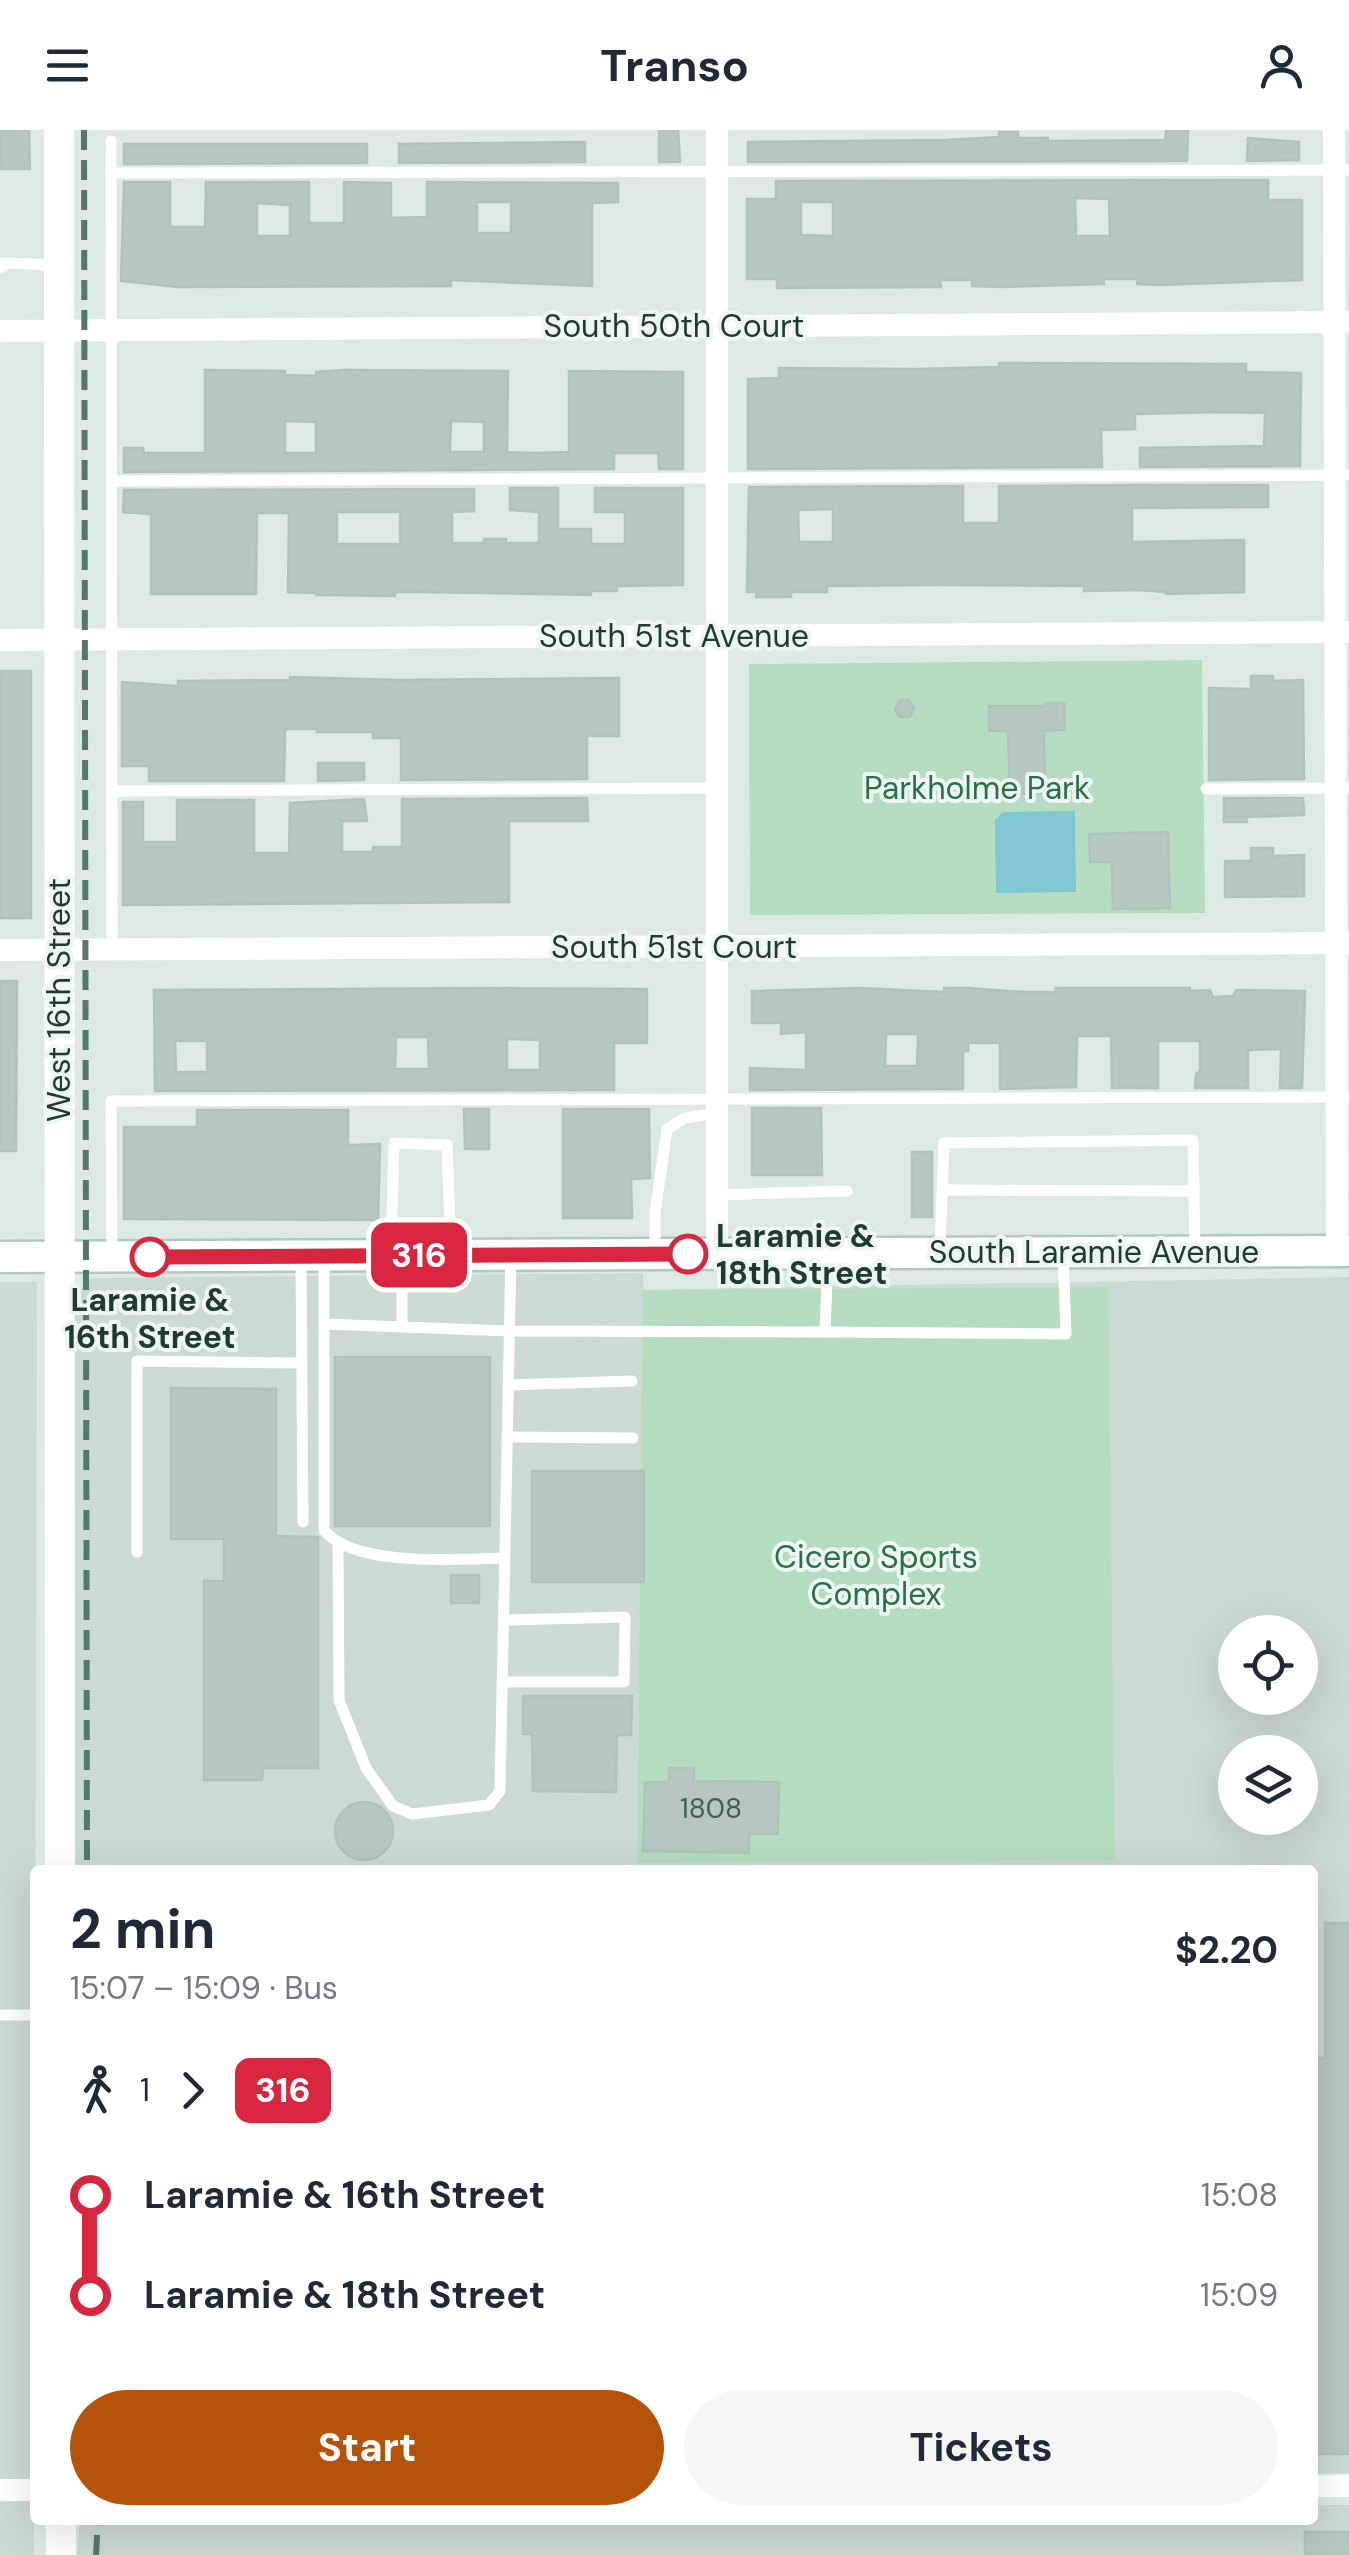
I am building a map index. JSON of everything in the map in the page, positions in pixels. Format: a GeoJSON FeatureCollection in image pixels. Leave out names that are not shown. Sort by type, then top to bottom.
{"type":"FeatureCollection","features":[{"type":"Feature","properties":{"kind":"street","name":"West 16th Street"},"geometry":{"type":"LineString","coordinates":[[59,130],[60,1865]]}},
{"type":"Feature","properties":{"kind":"street"},"geometry":{"type":"LineString","coordinates":[[717,130],[717,1254]]}},
{"type":"Feature","properties":{"kind":"street"},"geometry":{"type":"LineString","coordinates":[[1334,130],[1342,170],[1343,1251]]}},
{"type":"Feature","properties":{"kind":"street","name":"South 50th Court"},"geometry":{"type":"LineString","coordinates":[[0,330],[1342,322]]}},
{"type":"Feature","properties":{"kind":"street","name":"South 51st Avenue"},"geometry":{"type":"LineString","coordinates":[[0,640],[1342,632]]}},
{"type":"Feature","properties":{"kind":"street","name":"South 51st Court"},"geometry":{"type":"LineString","coordinates":[[0,950],[1343,943]]}},
{"type":"Feature","properties":{"kind":"street","name":"South Laramie Avenue"},"geometry":{"type":"LineString","coordinates":[[0,1258],[510,1255],[655,1239],[717,1254],[1343,1251]]}},
{"type":"Feature","properties":{"kind":"street"},"geometry":{"type":"LineString","coordinates":[[1318,2486],[1349,2486]]}},
{"type":"Feature","properties":{"kind":"street"},"geometry":{"type":"LineString","coordinates":[[0,2490],[30,2490]]}},
{"type":"Feature","properties":{"kind":"street"},"geometry":{"type":"LineString","coordinates":[[61,2525],[61,2555]]}},
{"type":"Feature","properties":{"kind":"lane"},"geometry":{"type":"LineString","coordinates":[[111,141],[112,950]]}},
{"type":"Feature","properties":{"kind":"lane"},"geometry":{"type":"LineString","coordinates":[[112,173],[1342,170]]}},
{"type":"Feature","properties":{"kind":"lane"},"geometry":{"type":"LineString","coordinates":[[0,268],[4,263],[59,265]]}},
{"type":"Feature","properties":{"kind":"lane"},"geometry":{"type":"LineString","coordinates":[[112,481],[1342,475]]}},
{"type":"Feature","properties":{"kind":"lane"},"geometry":{"type":"LineString","coordinates":[[112,791],[717,788]]}},
{"type":"Feature","properties":{"kind":"lane"},"geometry":{"type":"LineString","coordinates":[[1206,789],[1342,788]]}},
{"type":"Feature","properties":{"kind":"lane"},"geometry":{"type":"LineString","coordinates":[[112,1257],[111,1101],[717,1107],[1343,1097]]}},
{"type":"Feature","properties":{"kind":"lane"},"geometry":{"type":"LineString","coordinates":[[655,1239],[667,1129],[717,1107]]}},
{"type":"Feature","properties":{"kind":"lane"},"geometry":{"type":"LineString","coordinates":[[940,1253],[944,1143],[1193,1140],[1195,1252]]}},
{"type":"Feature","properties":{"kind":"lane"},"geometry":{"type":"LineString","coordinates":[[402,1327],[394,1144],[447,1144],[451,1255]]}},
{"type":"Feature","properties":{"kind":"lane"},"geometry":{"type":"LineString","coordinates":[[942,1190],[1194,1191]]}},
{"type":"Feature","properties":{"kind":"lane"},"geometry":{"type":"LineString","coordinates":[[717,1195],[847,1191]]}},
{"type":"Feature","properties":{"kind":"lane"},"geometry":{"type":"LineString","coordinates":[[324,1324],[509,1331],[1066,1334],[1062,1252]]}},
{"type":"Feature","properties":{"kind":"lane"},"geometry":{"type":"LineString","coordinates":[[826,1332],[828,1254]]}},
{"type":"Feature","properties":{"kind":"lane"},"geometry":{"type":"LineString","coordinates":[[338,1542],[339,1700],[366,1768],[393,1806],[412,1814],[488,1805],[500,1791],[510,1255]]}},
{"type":"Feature","properties":{"kind":"lane"},"geometry":{"type":"LineString","coordinates":[[312,1256],[324,1324],[324,1530],[338,1542],[371,1553],[419,1559],[505,1558]]}},
{"type":"Feature","properties":{"kind":"lane"},"geometry":{"type":"LineString","coordinates":[[303,1522],[302,1363],[312,1256]]}},
{"type":"Feature","properties":{"kind":"lane"},"geometry":{"type":"LineString","coordinates":[[137,1552],[137,1360],[302,1363]]}},
{"type":"Feature","properties":{"kind":"lane"},"geometry":{"type":"LineString","coordinates":[[508,1385],[632,1381]]}},
{"type":"Feature","properties":{"kind":"lane"},"geometry":{"type":"LineString","coordinates":[[507,1437],[634,1438]]}},
{"type":"Feature","properties":{"kind":"lane"},"geometry":{"type":"LineString","coordinates":[[502,1682],[624,1682],[625,1617],[504,1620]]}},
{"type":"Feature","properties":{"kind":"lane"},"geometry":{"type":"LineString","coordinates":[[0,2015],[30,2014]]}},
{"type":"Feature","properties":{"kind":"shaded area"},"geometry":{"type":"Polygon","coordinates":[[[643,1273],[644,1290],[1349,1277],[1349,2473],[1318,2473],[1318,1865],[75,1865],[74,1296],[91,1278],[643,1273]]]}},
{"type":"Feature","properties":{"kind":"shaded area"},"geometry":{"type":"Polygon","coordinates":[[[0,1282],[37,1282],[36,1865],[30,1865],[30,2525],[34,2525],[34,2555],[0,2555],[0,1282]]]}},
{"type":"Feature","properties":{"kind":"shaded area"},"geometry":{"type":"Polygon","coordinates":[[[1318,2505],[1349,2505],[1349,2555],[77,2555],[80,2525],[1318,2525],[1318,2505]]]}},
{"type":"Feature","properties":{"kind":"green space","name":"Parkholme Park"},"geometry":{"type":"Polygon","coordinates":[[[1202,660],[1205,913],[750,915],[749,664],[1202,660]]]}},
{"type":"Feature","properties":{"kind":"green space","name":"Cicero Sports Complex"},"geometry":{"type":"Polygon","coordinates":[[[1108,1287],[1115,1860],[637,1863],[643,1290],[1108,1287]]]}},
{"type":"Feature","properties":{"kind":"water"},"geometry":{"type":"Polygon","coordinates":[[[1075,811],[1076,892],[996,893],[995,820],[1003,812],[1075,811]]]}},
{"type":"Feature","properties":{"kind":"building"},"geometry":{"type":"Polygon","coordinates":[[[0,130],[29,130],[30,169],[0,169],[0,130]]]}},
{"type":"Feature","properties":{"kind":"building"},"geometry":{"type":"Polygon","coordinates":[[[659,130],[678,130],[680,162],[659,162],[659,130]]]}},
{"type":"Feature","properties":{"kind":"building"},"geometry":{"type":"Polygon","coordinates":[[[1166,130],[1188,130],[1187,161],[748,162],[748,142],[945,140],[999,137],[999,132],[1018,132],[1018,138],[1048,141],[1165,140],[1166,130]]]}},
{"type":"Feature","properties":{"kind":"building"},"geometry":{"type":"Polygon","coordinates":[[[1248,138],[1299,142],[1299,160],[1247,161],[1248,138]]]}},
{"type":"Feature","properties":{"kind":"building"},"geometry":{"type":"Polygon","coordinates":[[[585,142],[585,162],[399,163],[399,144],[585,142]]]}},
{"type":"Feature","properties":{"kind":"building"},"geometry":{"type":"Polygon","coordinates":[[[124,144],[367,144],[367,163],[124,164],[124,144]]]}},
{"type":"Feature","properties":{"kind":"building"},"geometry":{"type":"Polygon","coordinates":[[[1268,180],[1268,200],[1302,200],[1302,280],[1159,285],[1137,284],[1138,279],[1104,279],[1104,284],[1000,287],[972,286],[972,280],[940,280],[941,287],[777,288],[777,279],[747,279],[747,199],[776,199],[776,181],[1268,180]],[[1075,198],[1076,236],[1110,236],[1109,199],[1075,198]],[[801,202],[801,235],[833,236],[833,202],[801,202]]]}},
{"type":"Feature","properties":{"kind":"building"},"geometry":{"type":"Polygon","coordinates":[[[124,182],[170,182],[173,227],[205,227],[206,182],[309,182],[309,223],[344,223],[344,182],[391,183],[391,218],[427,217],[427,182],[618,183],[618,202],[592,203],[592,286],[451,280],[451,286],[177,287],[121,281],[124,182]],[[477,202],[477,233],[511,233],[511,202],[477,202]],[[257,203],[257,236],[290,236],[290,205],[257,203]]]}},
{"type":"Feature","properties":{"kind":"building"},"geometry":{"type":"Polygon","coordinates":[[[999,363],[1246,364],[1246,372],[1301,373],[1300,466],[1140,467],[1140,448],[1264,446],[1265,413],[1222,412],[1135,414],[1135,429],[1101,430],[1102,467],[748,469],[748,379],[779,378],[779,368],[916,369],[999,367],[999,363]]]}},
{"type":"Feature","properties":{"kind":"building"},"geometry":{"type":"Polygon","coordinates":[[[205,370],[285,371],[285,375],[316,376],[316,372],[344,370],[508,371],[507,452],[533,453],[569,452],[569,371],[683,372],[683,469],[659,469],[658,453],[614,453],[614,469],[124,472],[124,448],[143,448],[144,453],[205,453],[205,370]],[[285,421],[285,453],[316,453],[316,422],[285,421]],[[451,421],[450,452],[484,452],[484,422],[451,421]]]}},
{"type":"Feature","properties":{"kind":"building"},"geometry":{"type":"Polygon","coordinates":[[[1268,485],[1268,507],[1132,508],[1132,542],[1244,540],[1244,592],[1166,594],[1084,591],[1084,586],[938,585],[827,586],[827,592],[791,592],[791,597],[756,597],[757,592],[747,592],[749,487],[963,486],[963,522],[999,523],[999,486],[1268,485]],[[833,509],[798,510],[799,542],[833,542],[833,509]]]}},
{"type":"Feature","properties":{"kind":"building"},"geometry":{"type":"Polygon","coordinates":[[[510,488],[558,488],[558,529],[591,529],[591,544],[625,544],[625,512],[595,512],[595,488],[683,488],[683,585],[617,586],[617,591],[591,591],[591,595],[288,592],[289,513],[257,513],[256,594],[151,594],[151,514],[123,512],[124,490],[474,489],[474,511],[452,512],[452,543],[506,539],[506,543],[539,543],[539,512],[510,510],[510,488]],[[337,512],[337,544],[400,544],[400,512],[337,512]]]}},
{"type":"Feature","properties":{"kind":"building"},"geometry":{"type":"Polygon","coordinates":[[[0,671],[31,671],[31,918],[0,918],[0,671]]]}},
{"type":"Feature","properties":{"kind":"building"},"geometry":{"type":"Polygon","coordinates":[[[1251,676],[1273,676],[1273,681],[1303,680],[1304,779],[1209,780],[1209,688],[1251,689],[1251,676]]]}},
{"type":"Feature","properties":{"kind":"building"},"geometry":{"type":"Polygon","coordinates":[[[290,677],[619,678],[619,736],[587,736],[587,779],[401,780],[401,738],[317,729],[285,729],[284,781],[149,781],[149,766],[122,766],[122,682],[178,686],[178,681],[290,677]]]}},
{"type":"Feature","properties":{"kind":"building"},"geometry":{"type":"Polygon","coordinates":[[[900,700],[909,700],[914,708],[910,717],[899,717],[895,709],[900,700]]]}},
{"type":"Feature","properties":{"kind":"building"},"geometry":{"type":"Polygon","coordinates":[[[1046,703],[1064,703],[1065,730],[1044,731],[1045,793],[1010,794],[1008,731],[989,731],[989,706],[1047,706],[1046,703]]]}},
{"type":"Feature","properties":{"kind":"building"},"geometry":{"type":"Polygon","coordinates":[[[318,763],[364,763],[364,780],[318,781],[318,763]]]}},
{"type":"Feature","properties":{"kind":"building"},"geometry":{"type":"Polygon","coordinates":[[[587,798],[588,821],[509,821],[509,902],[123,905],[123,802],[143,802],[143,842],[177,842],[177,800],[254,800],[254,853],[289,853],[290,803],[364,799],[367,821],[342,821],[342,852],[373,852],[373,847],[402,847],[402,799],[587,798]]]}},
{"type":"Feature","properties":{"kind":"building"},"geometry":{"type":"Polygon","coordinates":[[[1224,798],[1303,798],[1304,815],[1246,817],[1247,822],[1224,822],[1224,798]]]}},
{"type":"Feature","properties":{"kind":"building"},"geometry":{"type":"Polygon","coordinates":[[[1168,832],[1170,908],[1113,909],[1112,862],[1090,862],[1089,834],[1168,832]]]}},
{"type":"Feature","properties":{"kind":"building"},"geometry":{"type":"Polygon","coordinates":[[[1251,848],[1273,848],[1273,856],[1304,855],[1304,896],[1225,897],[1225,861],[1251,861],[1251,848]]]}},
{"type":"Feature","properties":{"kind":"building"},"geometry":{"type":"Polygon","coordinates":[[[0,981],[17,981],[16,1151],[0,1151],[0,981]]]}},
{"type":"Feature","properties":{"kind":"building"},"geometry":{"type":"Polygon","coordinates":[[[861,988],[944,992],[944,988],[968,988],[1056,992],[1056,988],[1190,988],[1210,990],[1213,997],[1233,996],[1236,990],[1305,991],[1302,1088],[1280,1088],[1281,1049],[1248,1050],[1248,1088],[1195,1088],[1200,1071],[1200,1041],[1158,1041],[1158,1088],[1112,1088],[1111,1036],[1077,1036],[1076,1087],[1000,1089],[1000,1043],[968,1043],[968,1051],[963,1051],[963,1089],[750,1090],[750,1068],[806,1070],[806,1032],[781,1034],[781,1023],[752,1023],[752,991],[861,988]],[[886,1034],[885,1066],[917,1066],[918,1034],[886,1034]]]}},
{"type":"Feature","properties":{"kind":"building"},"geometry":{"type":"Polygon","coordinates":[[[647,989],[647,1043],[614,1043],[614,1090],[155,1091],[154,990],[647,989]],[[396,1037],[395,1069],[429,1069],[428,1037],[396,1037]],[[507,1039],[507,1070],[540,1070],[540,1040],[507,1039]],[[175,1041],[176,1072],[207,1072],[207,1041],[175,1041]]]}},
{"type":"Feature","properties":{"kind":"building"},"geometry":{"type":"Polygon","coordinates":[[[752,1108],[821,1108],[822,1175],[752,1175],[752,1108]]]}},
{"type":"Feature","properties":{"kind":"building"},"geometry":{"type":"Polygon","coordinates":[[[464,1109],[489,1109],[489,1149],[465,1149],[464,1109]]]}},
{"type":"Feature","properties":{"kind":"building"},"geometry":{"type":"Polygon","coordinates":[[[563,1109],[649,1109],[650,1178],[631,1179],[632,1218],[563,1218],[563,1109]]]}},
{"type":"Feature","properties":{"kind":"building"},"geometry":{"type":"Polygon","coordinates":[[[197,1110],[348,1110],[348,1145],[380,1144],[378,1220],[124,1219],[124,1127],[197,1127],[197,1110]]]}},
{"type":"Feature","properties":{"kind":"building"},"geometry":{"type":"Polygon","coordinates":[[[912,1152],[932,1152],[932,1217],[912,1217],[912,1152]]]}},
{"type":"Feature","properties":{"kind":"building"},"geometry":{"type":"Polygon","coordinates":[[[335,1357],[490,1357],[490,1526],[335,1526],[335,1357]]]}},
{"type":"Feature","properties":{"kind":"building"},"geometry":{"type":"Polygon","coordinates":[[[171,1388],[276,1389],[276,1536],[318,1537],[318,1768],[263,1768],[262,1780],[204,1780],[204,1581],[224,1581],[224,1539],[171,1539],[171,1388]]]}},
{"type":"Feature","properties":{"kind":"building"},"geometry":{"type":"Polygon","coordinates":[[[532,1471],[644,1471],[644,1582],[532,1582],[532,1471]]]}},
{"type":"Feature","properties":{"kind":"building"},"geometry":{"type":"Polygon","coordinates":[[[451,1575],[479,1575],[479,1603],[451,1603],[451,1575]]]}},
{"type":"Feature","properties":{"kind":"building"},"geometry":{"type":"Polygon","coordinates":[[[523,1696],[632,1696],[631,1735],[617,1735],[616,1792],[533,1791],[532,1734],[523,1734],[523,1696]]]}},
{"type":"Feature","properties":{"kind":"building"},"geometry":{"type":"Polygon","coordinates":[[[669,1768],[694,1768],[694,1781],[779,1782],[778,1834],[749,1834],[749,1853],[643,1851],[645,1782],[669,1782],[669,1768]]]}},
{"type":"Feature","properties":{"kind":"building"},"geometry":{"type":"Polygon","coordinates":[[[364,1802],[384,1811],[393,1831],[384,1851],[364,1860],[344,1851],[335,1831],[344,1811],[364,1802]]]}},
{"type":"Feature","properties":{"kind":"building"},"geometry":{"type":"Polygon","coordinates":[[[1325,1923],[1349,1923],[1349,2454],[1318,2454],[1318,2058],[1325,2058],[1325,1923]]]}},
{"type":"Feature","properties":{"kind":"building"},"geometry":{"type":"Polygon","coordinates":[[[1305,2532],[1349,2532],[1349,2555],[1305,2555],[1305,2532]]]}},
{"type":"Feature","properties":{"kind":"railway"},"geometry":{"type":"LineString","coordinates":[[84,130],[87,1865]]}},
{"type":"Feature","properties":{"kind":"railway"},"geometry":{"type":"LineString","coordinates":[[96,2555],[98,2525]]}},
{"type":"Feature","properties":{"kind":"bus line","name":"316"},"geometry":{"type":"LineString","coordinates":[[150,1257],[688,1254]]}},
{"type":"Feature","properties":{"kind":"place","name":"Laramie & 18th Street"},"geometry":{"type":"Point","coordinates":[688,1254]}},
{"type":"Feature","properties":{"kind":"place","name":"Laramie & 16th Street"},"geometry":{"type":"Point","coordinates":[150,1257]}}]}
